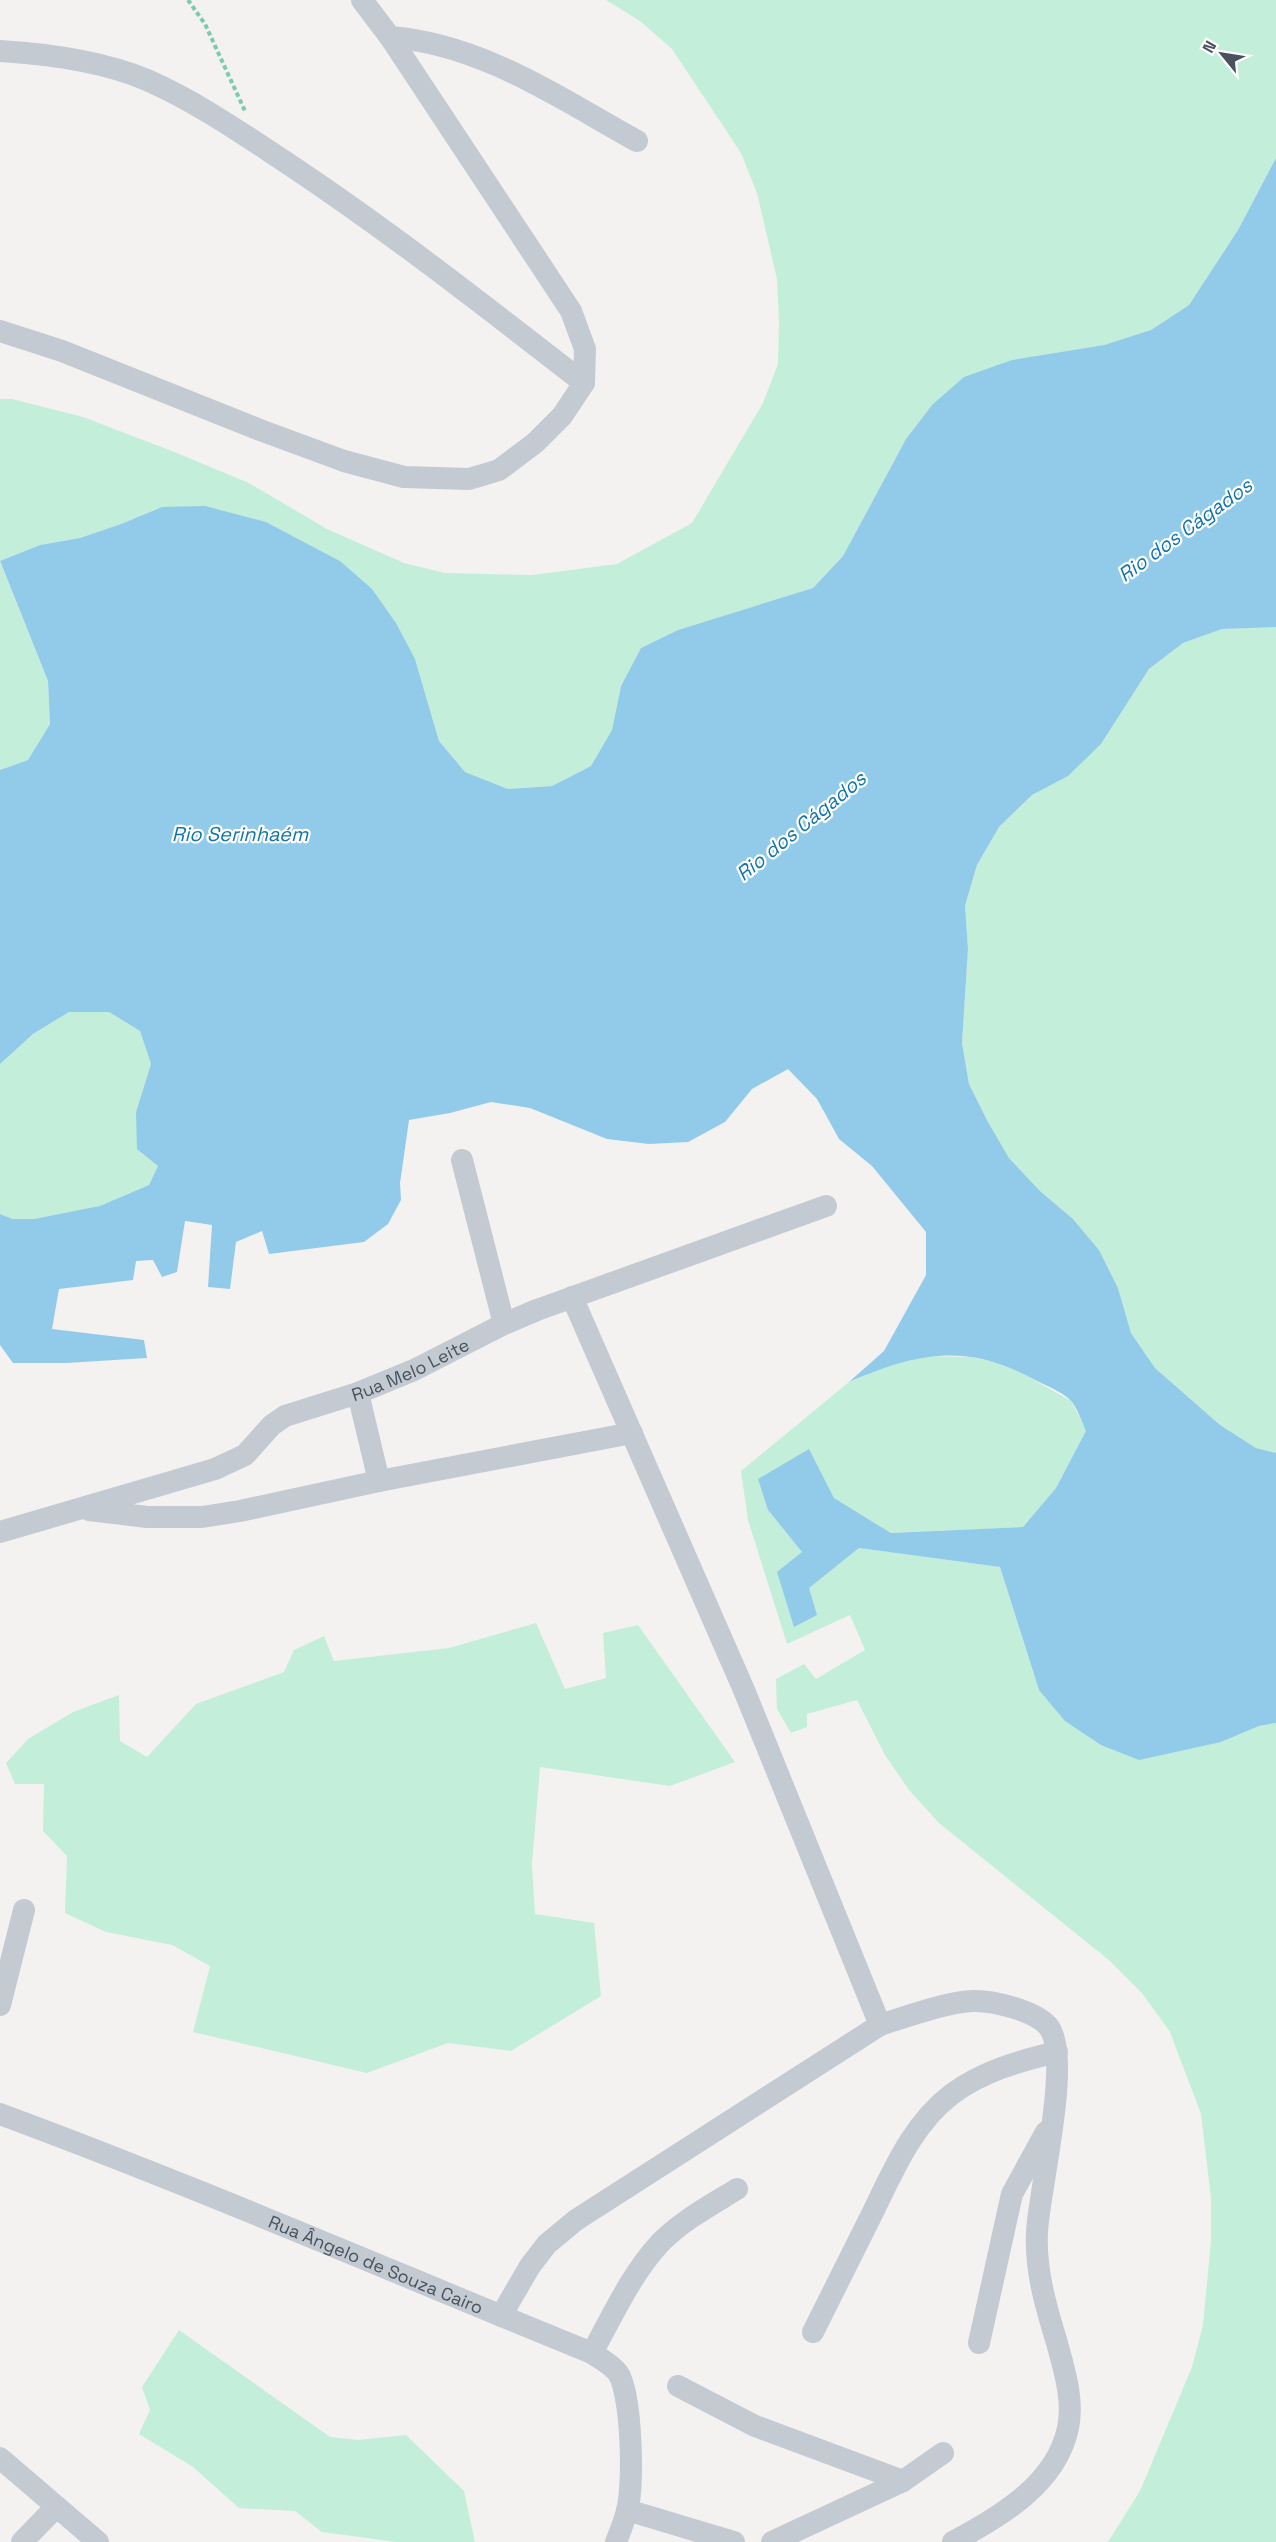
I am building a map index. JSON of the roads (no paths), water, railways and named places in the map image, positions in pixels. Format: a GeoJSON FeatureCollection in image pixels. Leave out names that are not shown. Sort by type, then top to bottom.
{"type":"FeatureCollection","features":[{"type":"Feature","properties":{"kind":"street"},"geometry":{"type":"LineString","coordinates":[[0,331],[62,351],[344,461],[404,477],[469,479],[498,470],[535,443],[562,416],[584,383],[585,349],[571,311],[390,37],[363,0]]}},
{"type":"Feature","properties":{"kind":"street"},"geometry":{"type":"LineString","coordinates":[[390,37],[425,41],[475,55],[512,72],[638,141]]}},
{"type":"Feature","properties":{"kind":"street"},"geometry":{"type":"LineString","coordinates":[[0,51],[88,62],[146,80],[182,98],[262,147],[382,228],[501,317],[584,383]]}},
{"type":"Feature","properties":{"kind":"street"},"geometry":{"type":"LineString","coordinates":[[462,1160],[504,1324]]}},
{"type":"Feature","properties":{"kind":"street","name":"Rua Melo Leite"},"geometry":{"type":"LineString","coordinates":[[0,1532],[234,1461],[245,1455],[272,1425],[285,1416],[358,1393],[414,1371],[504,1324],[826,1206]]}},
{"type":"Feature","properties":{"kind":"street"},"geometry":{"type":"LineString","coordinates":[[573,1298],[744,1689],[880,2025]]}},
{"type":"Feature","properties":{"kind":"street"},"geometry":{"type":"LineString","coordinates":[[358,1393],[379,1481]]}},
{"type":"Feature","properties":{"kind":"street"},"geometry":{"type":"LineString","coordinates":[[81,1509],[147,1517],[202,1517],[379,1481],[632,1434]]}},
{"type":"Feature","properties":{"kind":"street"},"geometry":{"type":"LineString","coordinates":[[0,2006],[24,1910]]}},
{"type":"Feature","properties":{"kind":"street"},"geometry":{"type":"LineString","coordinates":[[501,2316],[530,2266],[547,2244],[576,2220],[880,2025],[972,2001],[998,2004],[1024,2011],[1043,2021],[1054,2036],[1056,2052],[1058,2089],[1041,2192],[1037,2261],[1045,2301],[1066,2375],[1070,2404],[1068,2428],[1059,2453],[1043,2478],[1021,2499],[994,2519],[953,2542]]}},
{"type":"Feature","properties":{"kind":"street"},"geometry":{"type":"LineString","coordinates":[[813,2332],[899,2158],[918,2128],[952,2094],[980,2076],[1004,2066],[1056,2052]]}},
{"type":"Feature","properties":{"kind":"street","name":"Rua Ângelo de Souza Cairo"},"geometry":{"type":"LineString","coordinates":[[0,2114],[125,2160],[592,2353],[608,2363],[617,2372],[626,2396],[629,2423],[630,2477],[627,2510],[616,2542]]}},
{"type":"Feature","properties":{"kind":"street"},"geometry":{"type":"LineString","coordinates":[[979,2343],[1012,2194],[1052,2123]]}},
{"type":"Feature","properties":{"kind":"street"},"geometry":{"type":"LineString","coordinates":[[592,2353],[640,2267],[662,2242],[688,2219],[737,2189]]}},
{"type":"Feature","properties":{"kind":"street"},"geometry":{"type":"LineString","coordinates":[[678,2386],[754,2426],[903,2481]]}},
{"type":"Feature","properties":{"kind":"street"},"geometry":{"type":"LineString","coordinates":[[772,2542],[903,2481],[943,2452]]}},
{"type":"Feature","properties":{"kind":"street"},"geometry":{"type":"LineString","coordinates":[[0,2457],[98,2542]]}},
{"type":"Feature","properties":{"kind":"street"},"geometry":{"type":"LineString","coordinates":[[22,2542],[56,2507]]}},
{"type":"Feature","properties":{"kind":"street"},"geometry":{"type":"LineString","coordinates":[[627,2510],[734,2542]]}},
{"type":"Feature","properties":{"kind":"water","name":"Rio Serinhaém"},"geometry":{"type":"Polygon","coordinates":[[[1276,158],[1276,627],[1222,629],[1183,643],[1149,669],[1101,744],[1068,776],[1032,795],[999,827],[977,865],[965,906],[968,949],[962,1043],[969,1084],[1009,1158],[1040,1191],[1073,1219],[1099,1250],[1118,1288],[1131,1333],[1155,1368],[1220,1425],[1256,1448],[1276,1453],[1276,1723],[1259,1726],[1221,1742],[1139,1760],[1101,1745],[1065,1721],[1039,1690],[1000,1567],[859,1548],[809,1588],[817,1615],[794,1627],[777,1572],[802,1552],[768,1510],[758,1479],[809,1449],[834,1498],[891,1533],[1023,1527],[1056,1488],[1086,1431],[1074,1405],[1064,1395],[1009,1367],[985,1360],[963,1356],[919,1359],[897,1364],[849,1382],[884,1351],[926,1275],[926,1232],[872,1166],[839,1139],[817,1099],[788,1069],[752,1089],[725,1122],[688,1142],[649,1144],[607,1139],[530,1108],[491,1102],[450,1113],[409,1120],[400,1183],[401,1200],[388,1224],[364,1242],[269,1254],[262,1231],[236,1242],[230,1289],[208,1287],[212,1225],[185,1221],[177,1272],[162,1277],[153,1260],[136,1261],[133,1280],[59,1289],[52,1329],[144,1340],[147,1358],[66,1363],[13,1363],[0,1345],[0,1214],[13,1219],[34,1219],[100,1206],[149,1185],[158,1166],[137,1149],[136,1112],[151,1064],[140,1031],[109,1012],[69,1012],[33,1034],[0,1064],[0,770],[28,760],[50,724],[48,681],[0,561],[40,545],[80,538],[162,507],[205,506],[266,522],[340,561],[372,589],[396,623],[415,659],[439,741],[465,772],[508,789],[552,786],[591,766],[612,730],[621,686],[641,648],[678,630],[813,588],[843,556],[906,439],[932,405],[964,377],[1012,360],[1104,345],[1151,330],[1189,305],[1238,230],[1276,158]]]}},
{"type":"Feature","properties":{"kind":"water label","name":"Rio dos Cágados"},"geometry":{"type":"Point","coordinates":[1185,530]}},
{"type":"Feature","properties":{"kind":"water label","name":"Rio dos Cágados"},"geometry":{"type":"Point","coordinates":[801,826]}}]}
